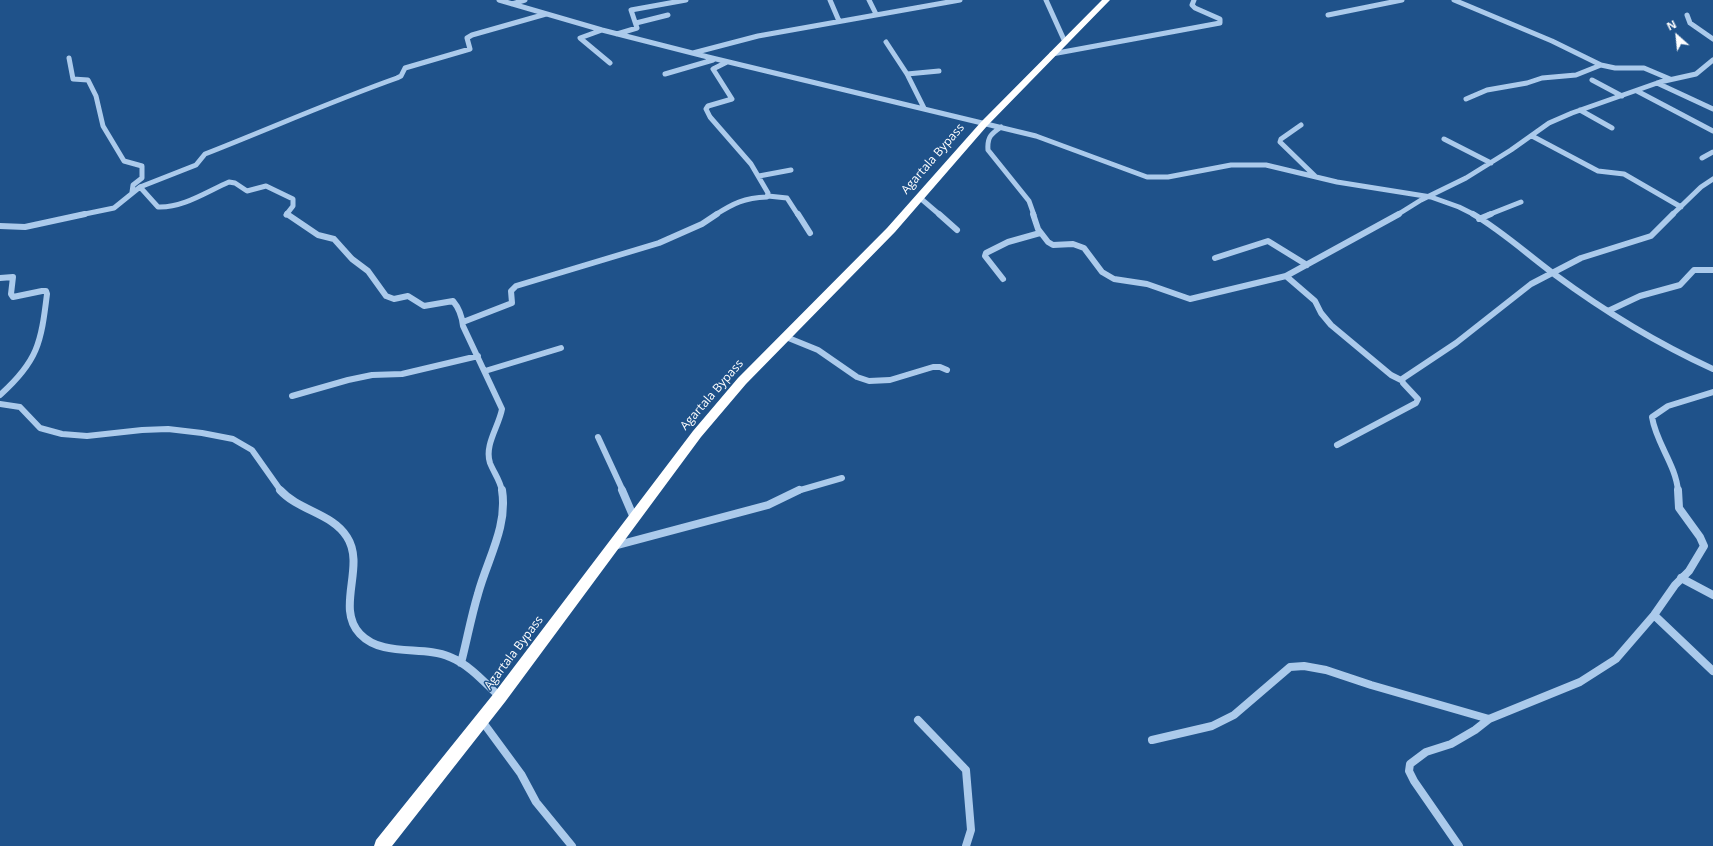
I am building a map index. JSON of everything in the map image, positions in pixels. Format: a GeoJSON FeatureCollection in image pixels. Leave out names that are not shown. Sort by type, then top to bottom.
{"type":"FeatureCollection","features":[{"type":"Feature","properties":{"kind":"highway","name":"Agartala Bypass"},"geometry":{"type":"LineString","coordinates":[[382,846],[482,721],[723,402],[850,272],[984,124],[1106,0]]}},
{"type":"Feature","properties":{"kind":"street"},"geometry":{"type":"LineString","coordinates":[[499,0],[602,30],[693,54],[1036,136],[1152,178],[1230,165],[1250,164],[1281,168],[1315,177],[1429,196],[1446,202],[1479,219],[1505,235],[1554,273],[1608,311],[1668,349],[1713,369]]}},
{"type":"Feature","properties":{"kind":"street"},"geometry":{"type":"LineString","coordinates":[[512,4],[525,0]]}},
{"type":"Feature","properties":{"kind":"street"},"geometry":{"type":"LineString","coordinates":[[617,34],[637,28],[631,10],[686,0]]}},
{"type":"Feature","properties":{"kind":"street"},"geometry":{"type":"LineString","coordinates":[[830,0],[839,21]]}},
{"type":"Feature","properties":{"kind":"street"},"geometry":{"type":"LineString","coordinates":[[869,0],[876,14]]}},
{"type":"Feature","properties":{"kind":"street"},"geometry":{"type":"LineString","coordinates":[[693,54],[758,36],[812,28],[839,21],[896,12],[940,2],[960,0]]}},
{"type":"Feature","properties":{"kind":"street"},"geometry":{"type":"LineString","coordinates":[[1046,0],[1065,42]]}},
{"type":"Feature","properties":{"kind":"street"},"geometry":{"type":"LineString","coordinates":[[1052,54],[1127,39],[1206,27],[1220,23],[1220,19],[1195,8],[1192,5],[1194,0]]}},
{"type":"Feature","properties":{"kind":"street"},"geometry":{"type":"LineString","coordinates":[[1328,15],[1402,0]]}},
{"type":"Feature","properties":{"kind":"street"},"geometry":{"type":"LineString","coordinates":[[1454,0],[1552,41],[1601,65],[1615,68],[1644,68],[1670,79]]}},
{"type":"Feature","properties":{"kind":"street"},"geometry":{"type":"LineString","coordinates":[[0,226],[25,227],[114,208],[121,204],[132,192],[140,187],[196,165],[202,155],[397,78],[401,76],[405,68],[470,49],[468,38],[472,35],[546,14]]}},
{"type":"Feature","properties":{"kind":"street"},"geometry":{"type":"LineString","coordinates":[[636,22],[668,15]]}},
{"type":"Feature","properties":{"kind":"street"},"geometry":{"type":"LineString","coordinates":[[1687,15],[1690,23],[1713,39]]}},
{"type":"Feature","properties":{"kind":"street"},"geometry":{"type":"LineString","coordinates":[[602,30],[580,38],[610,63]]}},
{"type":"Feature","properties":{"kind":"street"},"geometry":{"type":"LineString","coordinates":[[886,42],[907,74],[924,108]]}},
{"type":"Feature","properties":{"kind":"street"},"geometry":{"type":"LineString","coordinates":[[69,58],[73,79],[88,80],[96,96],[103,126],[124,161],[129,163],[138,163],[142,166],[142,178],[133,185],[132,192]]}},
{"type":"Feature","properties":{"kind":"street"},"geometry":{"type":"LineString","coordinates":[[665,74],[715,59]]}},
{"type":"Feature","properties":{"kind":"street"},"geometry":{"type":"LineString","coordinates":[[1001,127],[990,135],[987,140],[988,150],[1029,201],[1040,233],[1048,242],[1053,245],[1073,244],[1084,248],[1107,276],[1114,279],[1147,284],[1183,298],[1190,299],[1286,276],[1387,222],[1429,196],[1491,163],[1549,123],[1580,110],[1657,83],[1696,74],[1713,60]]}},
{"type":"Feature","properties":{"kind":"street"},"geometry":{"type":"LineString","coordinates":[[728,62],[713,69],[732,99],[708,106],[706,109],[710,117],[741,152],[759,176],[768,196]]}},
{"type":"Feature","properties":{"kind":"street"},"geometry":{"type":"LineString","coordinates":[[1466,100],[1487,90],[1527,83],[1542,78],[1576,75],[1601,65]]}},
{"type":"Feature","properties":{"kind":"street"},"geometry":{"type":"LineString","coordinates":[[907,74],[939,71]]}},
{"type":"Feature","properties":{"kind":"street"},"geometry":{"type":"LineString","coordinates":[[1592,80],[1622,96]]}},
{"type":"Feature","properties":{"kind":"street"},"geometry":{"type":"LineString","coordinates":[[1657,83],[1713,109]]}},
{"type":"Feature","properties":{"kind":"street"},"geometry":{"type":"LineString","coordinates":[[1637,91],[1713,131]]}},
{"type":"Feature","properties":{"kind":"street"},"geometry":{"type":"LineString","coordinates":[[1580,110],[1612,128]]}},
{"type":"Feature","properties":{"kind":"street"},"geometry":{"type":"LineString","coordinates":[[1302,125],[1281,139],[1280,142],[1315,177]]}},
{"type":"Feature","properties":{"kind":"street"},"geometry":{"type":"LineString","coordinates":[[1532,136],[1598,171],[1624,174],[1681,207]]}},
{"type":"Feature","properties":{"kind":"street"},"geometry":{"type":"LineString","coordinates":[[1444,139],[1491,163]]}},
{"type":"Feature","properties":{"kind":"street"},"geometry":{"type":"LineString","coordinates":[[1702,158],[1713,152]]}},
{"type":"Feature","properties":{"kind":"street"},"geometry":{"type":"LineString","coordinates":[[759,176],[791,170]]}},
{"type":"Feature","properties":{"kind":"street"},"geometry":{"type":"LineString","coordinates":[[1401,380],[1456,343],[1506,302],[1531,284],[1581,258],[1651,236],[1701,187],[1713,179]]}},
{"type":"Feature","properties":{"kind":"street"},"geometry":{"type":"LineString","coordinates":[[140,187],[158,207],[162,208],[176,205],[231,182],[247,191],[264,186],[276,190],[294,201],[293,206],[286,215],[312,232],[334,239],[352,259],[368,271],[386,296],[394,298],[408,296],[424,306],[445,301],[453,301],[463,322],[463,326],[486,371],[502,408],[500,420],[490,443],[489,451],[490,462],[500,482],[504,504],[501,526],[474,607],[461,663]]}},
{"type":"Feature","properties":{"kind":"street"},"geometry":{"type":"LineString","coordinates":[[463,322],[512,303],[512,291],[516,286],[659,243],[702,224],[734,203],[750,198],[764,198],[768,196],[787,198],[810,232]]}},
{"type":"Feature","properties":{"kind":"street"},"geometry":{"type":"LineString","coordinates":[[919,197],[957,230]]}},
{"type":"Feature","properties":{"kind":"street"},"geometry":{"type":"LineString","coordinates":[[1479,219],[1521,202]]}},
{"type":"Feature","properties":{"kind":"street"},"geometry":{"type":"LineString","coordinates":[[1003,279],[988,261],[985,256],[986,253],[1008,242],[1040,233]]}},
{"type":"Feature","properties":{"kind":"street"},"geometry":{"type":"LineString","coordinates":[[1215,258],[1268,241],[1307,265]]}},
{"type":"Feature","properties":{"kind":"street"},"geometry":{"type":"LineString","coordinates":[[1608,311],[1640,296],[1680,285],[1694,270],[1713,270]]}},
{"type":"Feature","properties":{"kind":"street"},"geometry":{"type":"LineString","coordinates":[[1286,276],[1315,301],[1321,313],[1331,325],[1391,375],[1401,380],[1418,399],[1416,403],[1337,445]]}},
{"type":"Feature","properties":{"kind":"street"},"geometry":{"type":"LineString","coordinates":[[0,278],[13,277],[11,294],[13,297],[46,291],[48,294],[41,339],[36,354],[31,364],[19,380],[0,395]]}},
{"type":"Feature","properties":{"kind":"street"},"geometry":{"type":"LineString","coordinates":[[786,337],[818,350],[857,377],[869,381],[890,380],[933,367],[940,367],[947,370]]}},
{"type":"Feature","properties":{"kind":"street"},"geometry":{"type":"LineString","coordinates":[[486,371],[561,348]]}},
{"type":"Feature","properties":{"kind":"street"},"geometry":{"type":"LineString","coordinates":[[292,396],[348,380],[372,375],[402,374],[478,356]]}},
{"type":"Feature","properties":{"kind":"street"},"geometry":{"type":"LineString","coordinates":[[1460,846],[1414,781],[1409,771],[1410,764],[1426,752],[1451,744],[1475,730],[1489,719],[1580,682],[1616,659],[1654,615],[1674,584],[1689,571],[1704,546],[1700,537],[1679,508],[1676,479],[1654,429],[1652,417],[1668,406],[1713,392]]}},
{"type":"Feature","properties":{"kind":"street"},"geometry":{"type":"LineString","coordinates":[[0,404],[21,407],[40,428],[70,435],[116,434],[140,430],[175,429],[235,438],[255,453],[276,487],[290,499],[330,521],[348,538],[352,549],[353,568],[351,614],[354,627],[358,633],[368,641],[381,646],[444,654],[461,663],[500,697]]}},
{"type":"Feature","properties":{"kind":"street"},"geometry":{"type":"LineString","coordinates":[[598,437],[610,468],[624,491],[634,518]]}},
{"type":"Feature","properties":{"kind":"street"},"geometry":{"type":"LineString","coordinates":[[613,546],[768,504],[802,489],[842,478]]}},
{"type":"Feature","properties":{"kind":"street"},"geometry":{"type":"LineString","coordinates":[[1681,578],[1713,595]]}},
{"type":"Feature","properties":{"kind":"street"},"geometry":{"type":"LineString","coordinates":[[1654,615],[1713,670]]}},
{"type":"Feature","properties":{"kind":"street"},"geometry":{"type":"LineString","coordinates":[[1152,740],[1212,726],[1234,715],[1290,668],[1304,666],[1326,670],[1371,685],[1489,719]]}},
{"type":"Feature","properties":{"kind":"street"},"geometry":{"type":"LineString","coordinates":[[918,720],[966,770],[971,830],[966,846]]}},
{"type":"Feature","properties":{"kind":"street"},"geometry":{"type":"LineString","coordinates":[[482,721],[521,774],[536,802],[572,846]]}}]}
